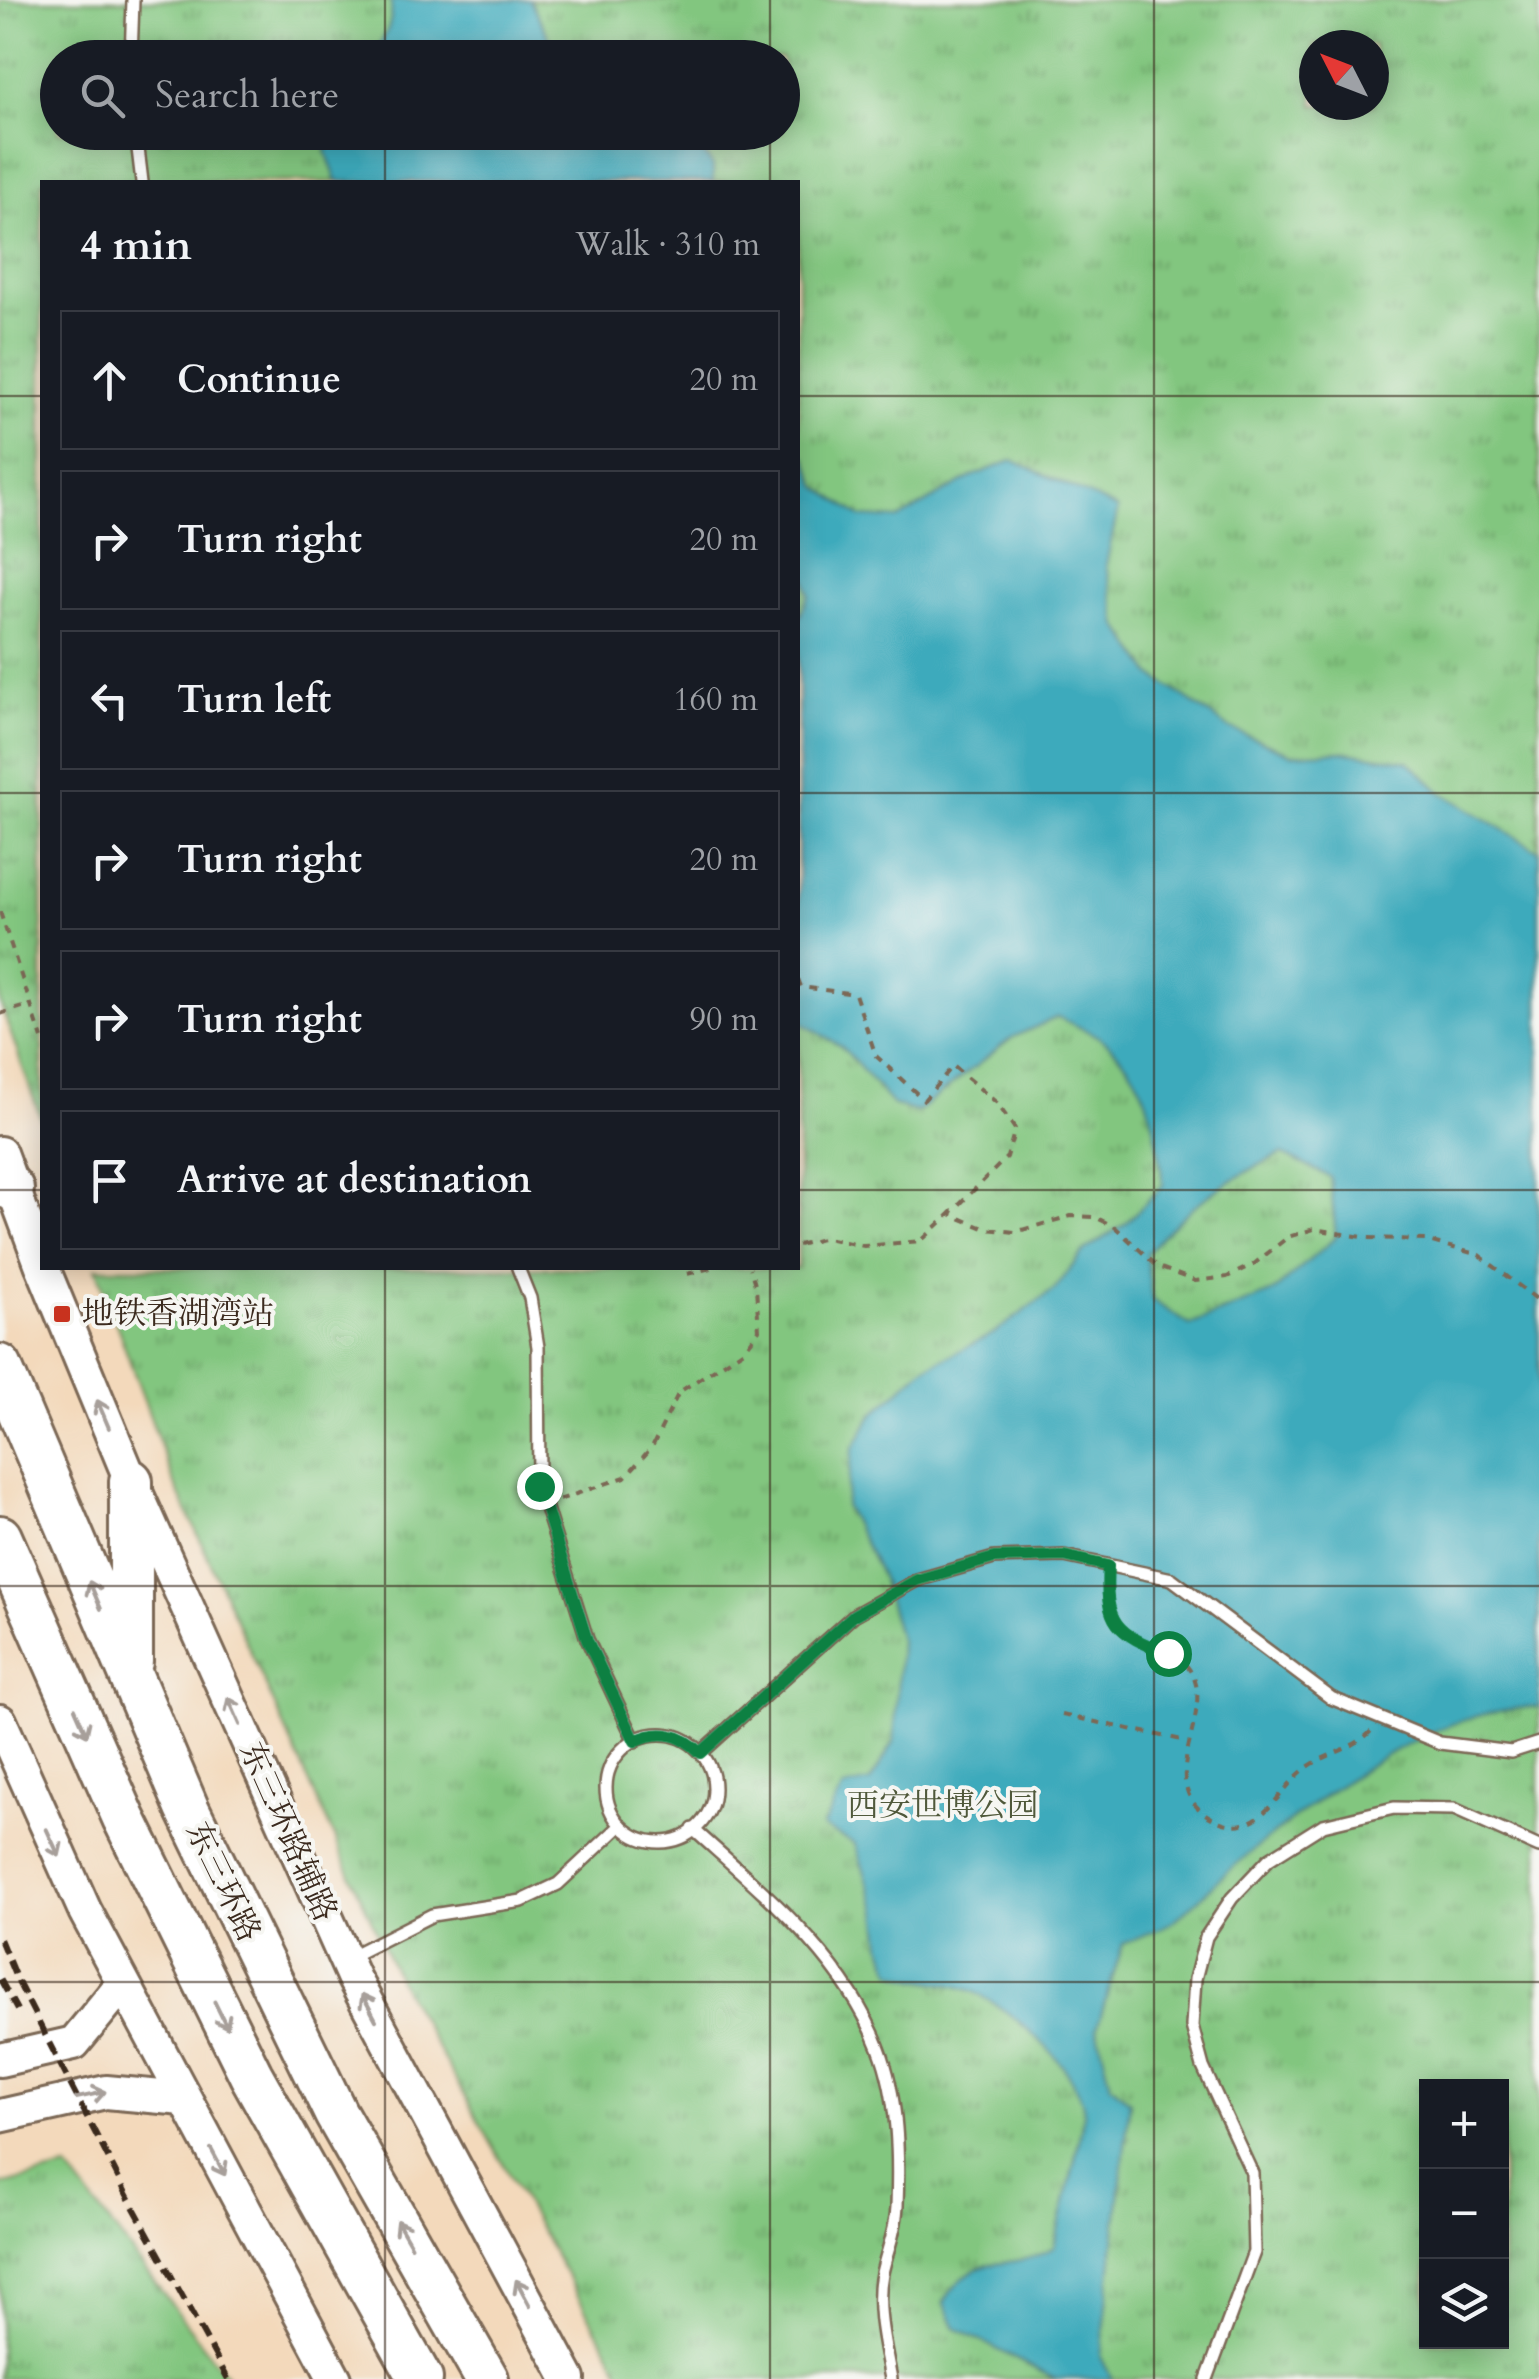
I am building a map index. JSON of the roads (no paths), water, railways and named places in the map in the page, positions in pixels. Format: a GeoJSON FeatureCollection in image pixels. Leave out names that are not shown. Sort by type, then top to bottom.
{"type":"FeatureCollection","features":[{"type":"Feature","properties":{"kind":"highway","name":"东三环路"},"geometry":{"type":"LineString","coordinates":[[0,1366],[187,1808],[336,2114],[487,2379]]}},
{"type":"Feature","properties":{"kind":"highway"},"geometry":{"type":"LineString","coordinates":[[132,1481],[132,1683]]}},
{"type":"Feature","properties":{"kind":"highway","name":"东三环路"},"geometry":{"type":"LineString","coordinates":[[4,1555],[124,1818],[251,2075],[421,2379]]}},
{"type":"Feature","properties":{"kind":"main road","name":"东三环路辅路"},"geometry":{"type":"LineString","coordinates":[[4,1173],[40,1260]]}},
{"type":"Feature","properties":{"kind":"main road","name":"东三环路辅路"},"geometry":{"type":"LineString","coordinates":[[44,1270],[132,1481],[345,1959],[568,2379]]}},
{"type":"Feature","properties":{"kind":"main road"},"geometry":{"type":"LineString","coordinates":[[0,1721],[84,1911],[336,2379]]}},
{"type":"Feature","properties":{"kind":"main road"},"geometry":{"type":"LineString","coordinates":[[0,2060],[74,2043],[123,1983]]}},
{"type":"Feature","properties":{"kind":"main road"},"geometry":{"type":"LineString","coordinates":[[0,2116],[106,2092],[184,2098]]}},
{"type":"Feature","properties":{"kind":"lane"},"geometry":{"type":"LineString","coordinates":[[132,40],[133,0]]}},
{"type":"Feature","properties":{"kind":"lane"},"geometry":{"type":"LineString","coordinates":[[138,150],[142,180]]}},
{"type":"Feature","properties":{"kind":"lane"},"geometry":{"type":"LineString","coordinates":[[519,1270],[530,1298],[538,1347],[539,1486],[587,1640],[635,1741]]}},
{"type":"Feature","properties":{"kind":"lane"},"geometry":{"type":"LineString","coordinates":[[701,1753],[854,1615],[917,1580],[994,1558],[1064,1556],[1172,1579],[1332,1698],[1440,1743],[1511,1752],[1539,1744]]}},
{"type":"Feature","properties":{"kind":"lane"},"geometry":{"type":"LineString","coordinates":[[659,1734],[677,1736],[701,1753],[713,1774],[714,1792],[710,1809],[694,1830],[669,1842],[652,1841],[635,1836],[621,1825],[606,1793],[614,1759],[635,1741],[659,1734]]}},
{"type":"Feature","properties":{"kind":"lane"},"geometry":{"type":"LineString","coordinates":[[1207,2379],[1254,2252],[1252,2173],[1202,2067],[1192,2026],[1195,1979],[1206,1937],[1232,1898],[1270,1859],[1323,1825],[1394,1808],[1454,1809],[1539,1847]]}},
{"type":"Feature","properties":{"kind":"lane"},"geometry":{"type":"LineString","coordinates":[[345,1959],[432,1915],[522,1901],[558,1884],[621,1825]]}},
{"type":"Feature","properties":{"kind":"lane"},"geometry":{"type":"LineString","coordinates":[[694,1830],[822,1952],[880,2048],[896,2132],[896,2229],[881,2276],[882,2330],[891,2379]]}},
{"type":"Feature","properties":{"kind":"water"},"geometry":{"type":"Polygon","coordinates":[[[390,0],[530,0],[550,40],[382,40],[390,23],[390,0]]]}},
{"type":"Feature","properties":{"kind":"water"},"geometry":{"type":"Polygon","coordinates":[[[701,150],[713,166],[713,180],[336,180],[326,151],[701,150]]]}},
{"type":"Feature","properties":{"kind":"water"},"geometry":{"type":"Polygon","coordinates":[[[800,454],[806,458],[818,487],[862,517],[898,519],[973,476],[1013,460],[1118,509],[1106,565],[1118,625],[1152,675],[1229,728],[1292,754],[1339,751],[1408,761],[1441,792],[1539,851],[1539,1707],[1498,1711],[1457,1722],[1379,1760],[1272,1835],[1172,1922],[1123,1944],[1097,2028],[1111,2085],[1130,2101],[1101,2357],[1112,2379],[1055,2379],[956,2328],[944,2302],[969,2273],[1022,2260],[1054,2247],[1077,2151],[1083,2105],[1067,2072],[1054,2056],[1006,2012],[965,1988],[893,1972],[855,1844],[822,1827],[843,1788],[870,1782],[894,1742],[900,1642],[881,1576],[845,1506],[853,1449],[873,1414],[924,1368],[993,1334],[1056,1288],[1083,1252],[1126,1223],[1163,1185],[1157,1143],[1148,1104],[1130,1068],[1100,1038],[1058,1017],[1013,1037],[917,1112],[893,1105],[843,1048],[800,1021],[800,615],[809,595],[805,578],[800,577],[800,454]],[[1282,1154],[1208,1196],[1146,1254],[1152,1300],[1190,1325],[1273,1292],[1336,1237],[1330,1177],[1282,1154]]]}},
{"type":"Feature","properties":{"kind":"railway"},"geometry":{"type":"LineString","coordinates":[[0,1939],[128,2197],[228,2379]]}},
{"type":"Feature","properties":{"kind":"railway"},"geometry":{"type":"LineString","coordinates":[[0,1979],[17,2010]]}},
{"type":"Feature","properties":{"kind":"place","name":"地铁香湖湾站"},"geometry":{"type":"Point","coordinates":[62,1314]}},
{"type":"Feature","properties":{"kind":"park label","name":"西安世博公园"},"geometry":{"type":"Point","coordinates":[943,1806]}}]}
